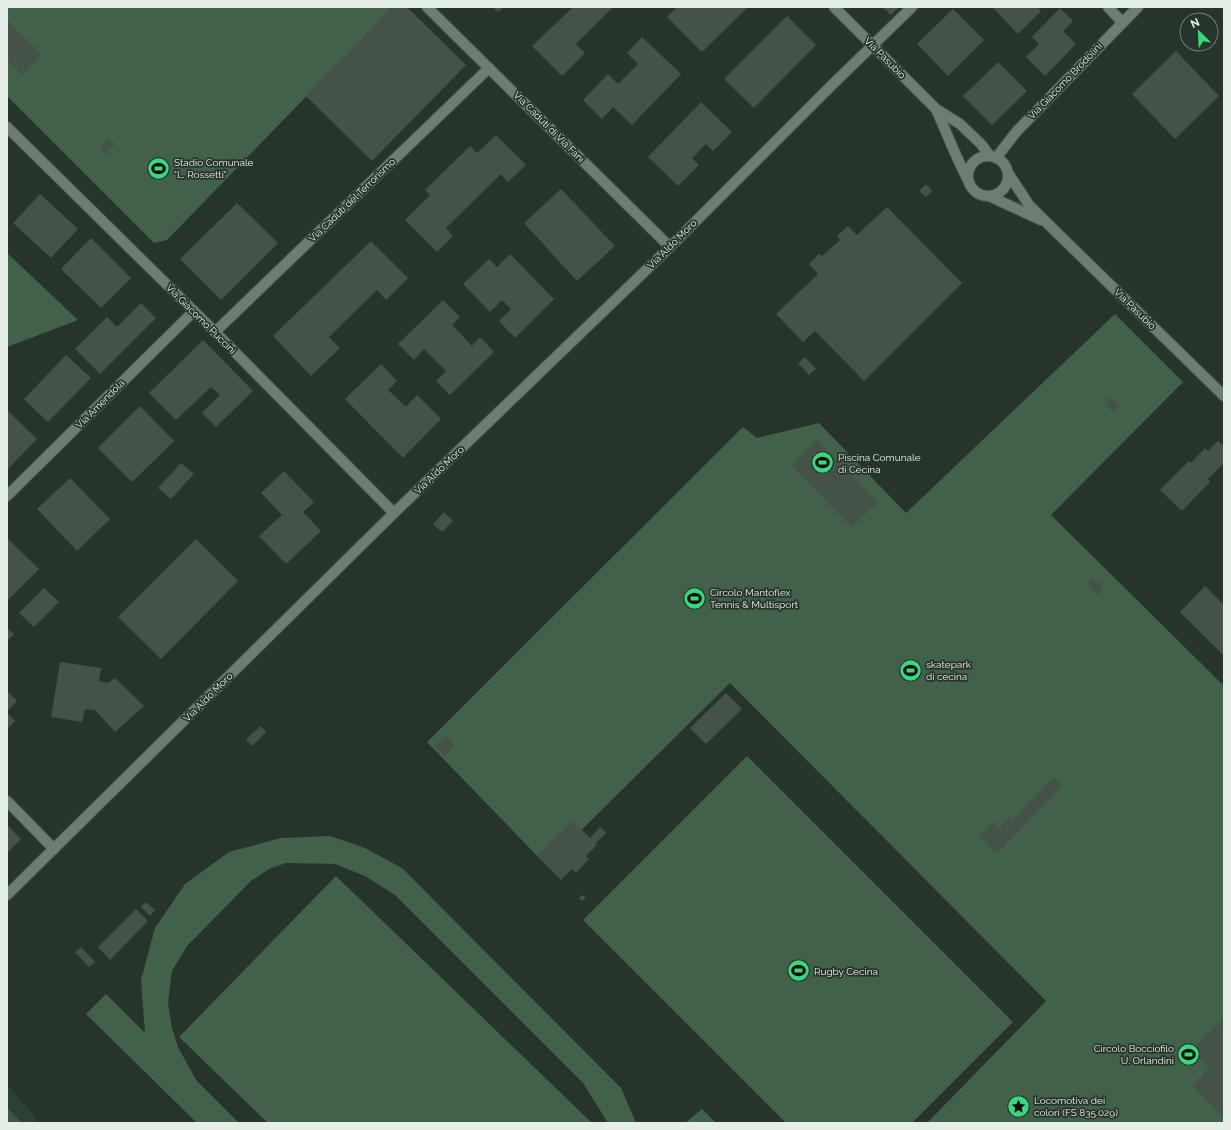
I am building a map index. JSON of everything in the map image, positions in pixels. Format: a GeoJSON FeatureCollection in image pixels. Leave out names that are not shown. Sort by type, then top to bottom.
{"type":"FeatureCollection","features":[{"type":"Feature","properties":{"kind":"street","name":"Via Caduti di Via Fani"},"geometry":{"type":"LineString","coordinates":[[427,7],[670,247]]}},
{"type":"Feature","properties":{"kind":"street","name":"Via Pasubio"},"geometry":{"type":"LineString","coordinates":[[834,7],[936,109],[960,124],[993,157],[1001,161],[1006,166],[1008,173],[1029,205],[1224,396]]}},
{"type":"Feature","properties":{"kind":"street","name":"Via Aldo Moro"},"geometry":{"type":"LineString","coordinates":[[7,895],[394,514],[670,247],[826,90],[912,7]]}},
{"type":"Feature","properties":{"kind":"street"},"geometry":{"type":"LineString","coordinates":[[1108,7],[1122,22]]}},
{"type":"Feature","properties":{"kind":"street","name":"Via Giacomo Brodolini"},"geometry":{"type":"LineString","coordinates":[[993,157],[1138,7]]}},
{"type":"Feature","properties":{"kind":"street","name":"Via Caduti del Terrorismo"},"geometry":{"type":"LineString","coordinates":[[215,332],[489,68]]}},
{"type":"Feature","properties":{"kind":"street","name":"Via Pasubio"},"geometry":{"type":"LineString","coordinates":[[936,109],[959,164],[972,188],[982,195],[989,196],[1046,222]]}},
{"type":"Feature","properties":{"kind":"street","name":"Via Giacomo Puccini"},"geometry":{"type":"LineString","coordinates":[[7,127],[215,332],[394,514]]}},
{"type":"Feature","properties":{"kind":"street"},"geometry":{"type":"LineString","coordinates":[[969,182],[968,175],[972,163],[977,159],[993,157]]}},
{"type":"Feature","properties":{"kind":"street"},"geometry":{"type":"LineString","coordinates":[[989,196],[1001,191],[1008,179],[1008,173]]}},
{"type":"Feature","properties":{"kind":"street","name":"Via Amendola"},"geometry":{"type":"LineString","coordinates":[[7,496],[194,312]]}},
{"type":"Feature","properties":{"kind":"street"},"geometry":{"type":"LineString","coordinates":[[7,802],[54,849]]}},
{"type":"Feature","properties":{"kind":"shaded area","name":"Stadio Comunale \"L. Rossetti\""},"geometry":{"type":"Polygon","coordinates":[[[7,7],[393,7],[167,240],[154,243],[7,96],[7,7]]]}},
{"type":"Feature","properties":{"kind":"shaded area"},"geometry":{"type":"Polygon","coordinates":[[[7,253],[78,320],[7,347],[7,253]]]}},
{"type":"Feature","properties":{"kind":"shaded area"},"geometry":{"type":"Polygon","coordinates":[[[1115,314],[1183,382],[1051,515],[1224,686],[1224,1123],[927,1123],[1046,1001],[730,683],[546,865],[427,742],[743,427],[757,438],[819,423],[906,513],[1115,314]]]}},
{"type":"Feature","properties":{"kind":"shaded area","name":"Rugby Cecina"},"geometry":{"type":"Polygon","coordinates":[[[747,756],[1013,1022],[912,1123],[786,1123],[583,920],[747,756]]]}},
{"type":"Feature","properties":{"kind":"shaded area"},"geometry":{"type":"Polygon","coordinates":[[[330,836],[365,848],[402,868],[621,1088],[636,1123],[608,1123],[583,1083],[395,895],[365,876],[335,864],[286,863],[269,869],[251,881],[187,946],[172,971],[168,1003],[172,1028],[178,1047],[196,1080],[239,1123],[197,1123],[86,1014],[106,994],[145,1033],[141,980],[155,928],[185,884],[229,852],[281,838],[330,836]]]}},
{"type":"Feature","properties":{"kind":"shaded area"},"geometry":{"type":"Polygon","coordinates":[[[336,876],[592,1123],[268,1123],[179,1037],[336,876]]]}},
{"type":"Feature","properties":{"kind":"shaded area"},"geometry":{"type":"Polygon","coordinates":[[[7,1085],[34,1115],[38,1123],[7,1123],[7,1085]]]}},
{"type":"Feature","properties":{"kind":"shaded area"},"geometry":{"type":"Polygon","coordinates":[[[702,1109],[716,1123],[685,1123],[702,1109]]]}},
{"type":"Feature","properties":{"kind":"building"},"geometry":{"type":"Polygon","coordinates":[[[393,7],[407,7],[466,65],[372,161],[306,96],[393,7]]]}},
{"type":"Feature","properties":{"kind":"building"},"geometry":{"type":"Polygon","coordinates":[[[493,7],[504,7],[498,12],[493,7]]]}},
{"type":"Feature","properties":{"kind":"building"},"geometry":{"type":"Polygon","coordinates":[[[573,7],[613,7],[576,44],[585,53],[562,76],[532,46],[573,7]]]}},
{"type":"Feature","properties":{"kind":"building"},"geometry":{"type":"Polygon","coordinates":[[[677,7],[748,7],[702,52],[667,17],[677,7]]]}},
{"type":"Feature","properties":{"kind":"building"},"geometry":{"type":"Polygon","coordinates":[[[882,7],[899,7],[891,15],[882,7]]]}},
{"type":"Feature","properties":{"kind":"building"},"geometry":{"type":"Polygon","coordinates":[[[992,7],[1038,7],[1041,11],[1018,34],[992,7]]]}},
{"type":"Feature","properties":{"kind":"building"},"geometry":{"type":"Polygon","coordinates":[[[1060,8],[1073,21],[1063,31],[1076,44],[1045,76],[1026,57],[1039,44],[1032,37],[1060,8]]]}},
{"type":"Feature","properties":{"kind":"building"},"geometry":{"type":"Polygon","coordinates":[[[953,9],[984,40],[948,76],[917,44],[953,9]]]}},
{"type":"Feature","properties":{"kind":"building"},"geometry":{"type":"Polygon","coordinates":[[[787,16],[816,45],[754,108],[724,79],[787,16]]]}},
{"type":"Feature","properties":{"kind":"building"},"geometry":{"type":"Polygon","coordinates":[[[7,21],[42,55],[22,75],[7,60],[7,21]]]}},
{"type":"Feature","properties":{"kind":"building"},"geometry":{"type":"Polygon","coordinates":[[[642,37],[681,74],[632,125],[613,107],[602,119],[583,100],[608,74],[618,84],[638,64],[627,53],[642,37]]]}},
{"type":"Feature","properties":{"kind":"building"},"geometry":{"type":"Polygon","coordinates":[[[1176,51],[1219,96],[1175,139],[1132,94],[1176,51]]]}},
{"type":"Feature","properties":{"kind":"building"},"geometry":{"type":"Polygon","coordinates":[[[998,62],[1027,91],[992,125],[963,96],[998,62]]]}},
{"type":"Feature","properties":{"kind":"building"},"geometry":{"type":"Polygon","coordinates":[[[701,102],[732,132],[713,151],[706,144],[692,158],[699,165],[678,186],[648,157],[701,102]]]}},
{"type":"Feature","properties":{"kind":"building"},"geometry":{"type":"Polygon","coordinates":[[[496,135],[526,165],[508,182],[501,174],[446,228],[453,236],[437,252],[405,220],[430,195],[425,190],[470,146],[477,153],[496,135]]]}},
{"type":"Feature","properties":{"kind":"building"},"geometry":{"type":"Polygon","coordinates":[[[109,139],[115,145],[105,154],[100,148],[109,139]]]}},
{"type":"Feature","properties":{"kind":"building"},"geometry":{"type":"Polygon","coordinates":[[[926,184],[932,191],[926,197],[919,191],[926,184]]]}},
{"type":"Feature","properties":{"kind":"building"},"geometry":{"type":"Polygon","coordinates":[[[561,189],[615,246],[577,281],[524,223],[561,189]]]}},
{"type":"Feature","properties":{"kind":"building"},"geometry":{"type":"Polygon","coordinates":[[[40,194],[78,229],[51,258],[13,223],[40,194]]]}},
{"type":"Feature","properties":{"kind":"building"},"geometry":{"type":"Polygon","coordinates":[[[237,203],[278,243],[221,300],[180,259],[237,203]]]}},
{"type":"Feature","properties":{"kind":"building"},"geometry":{"type":"Polygon","coordinates":[[[887,207],[962,283],[864,381],[815,331],[803,342],[776,314],[818,274],[809,264],[819,254],[822,256],[840,240],[837,236],[848,226],[857,235],[887,207]]]}},
{"type":"Feature","properties":{"kind":"building"},"geometry":{"type":"Polygon","coordinates":[[[91,238],[131,278],[101,308],[61,269],[91,238]]]}},
{"type":"Feature","properties":{"kind":"building"},"geometry":{"type":"Polygon","coordinates":[[[371,241],[408,278],[386,300],[377,290],[329,337],[340,348],[311,376],[273,336],[371,241]]]}},
{"type":"Feature","properties":{"kind":"building"},"geometry":{"type":"Polygon","coordinates":[[[510,254],[554,299],[515,338],[499,321],[511,309],[502,300],[490,312],[463,284],[489,259],[497,267],[510,254]]]}},
{"type":"Feature","properties":{"kind":"building"},"geometry":{"type":"Polygon","coordinates":[[[443,300],[460,317],[452,325],[472,346],[480,337],[494,352],[450,395],[436,381],[446,371],[424,349],[414,360],[398,344],[443,300]]]}},
{"type":"Feature","properties":{"kind":"building"},"geometry":{"type":"Polygon","coordinates":[[[141,303],[156,318],[100,374],[75,349],[107,317],[117,327],[141,303]]]}},
{"type":"Feature","properties":{"kind":"building"},"geometry":{"type":"Polygon","coordinates":[[[203,340],[253,391],[216,427],[202,413],[220,395],[211,387],[176,420],[149,393],[203,340]]]}},
{"type":"Feature","properties":{"kind":"building"},"geometry":{"type":"Polygon","coordinates":[[[66,355],[91,378],[48,422],[24,399],[66,355]]]}},
{"type":"Feature","properties":{"kind":"building"},"geometry":{"type":"Polygon","coordinates":[[[805,357],[816,369],[809,375],[798,363],[805,357]]]}},
{"type":"Feature","properties":{"kind":"building"},"geometry":{"type":"Polygon","coordinates":[[[381,364],[397,381],[388,390],[406,407],[417,395],[441,419],[403,458],[345,399],[381,364]]]}},
{"type":"Feature","properties":{"kind":"building"},"geometry":{"type":"Polygon","coordinates":[[[1111,398],[1120,407],[1114,412],[1105,403],[1111,398]]]}},
{"type":"Feature","properties":{"kind":"building"},"geometry":{"type":"Polygon","coordinates":[[[140,406],[174,441],[132,482],[98,448],[140,406]]]}},
{"type":"Feature","properties":{"kind":"building"},"geometry":{"type":"Polygon","coordinates":[[[7,410],[37,439],[7,470],[7,410]]]}},
{"type":"Feature","properties":{"kind":"building"},"geometry":{"type":"Polygon","coordinates":[[[817,440],[878,502],[852,527],[791,465],[817,440]]]}},
{"type":"Feature","properties":{"kind":"building"},"geometry":{"type":"Polygon","coordinates":[[[1218,441],[1224,446],[1224,463],[1208,479],[1210,482],[1182,511],[1160,490],[1189,461],[1191,463],[1205,448],[1208,451],[1218,441]]]}},
{"type":"Feature","properties":{"kind":"building"},"geometry":{"type":"Polygon","coordinates":[[[181,463],[194,474],[171,499],[158,488],[181,463]]]}},
{"type":"Feature","properties":{"kind":"building"},"geometry":{"type":"Polygon","coordinates":[[[284,471],[314,502],[303,512],[321,531],[286,564],[259,536],[282,515],[261,493],[284,471]]]}},
{"type":"Feature","properties":{"kind":"building"},"geometry":{"type":"Polygon","coordinates":[[[70,478],[110,519],[77,551],[37,509],[70,478]]]}},
{"type":"Feature","properties":{"kind":"building"},"geometry":{"type":"Polygon","coordinates":[[[444,512],[453,521],[442,532],[433,524],[444,512]]]}},
{"type":"Feature","properties":{"kind":"building"},"geometry":{"type":"Polygon","coordinates":[[[7,538],[39,569],[7,601],[7,538]]]}},
{"type":"Feature","properties":{"kind":"building"},"geometry":{"type":"Polygon","coordinates":[[[196,539],[238,581],[161,659],[118,617],[196,539]]]}},
{"type":"Feature","properties":{"kind":"building"},"geometry":{"type":"Polygon","coordinates":[[[1093,578],[1104,589],[1098,595],[1087,584],[1093,578]]]}},
{"type":"Feature","properties":{"kind":"building"},"geometry":{"type":"Polygon","coordinates":[[[1205,586],[1224,605],[1224,656],[1180,612],[1205,586]]]}},
{"type":"Feature","properties":{"kind":"building"},"geometry":{"type":"Polygon","coordinates":[[[44,588],[59,602],[34,627],[19,613],[44,588]]]}},
{"type":"Feature","properties":{"kind":"building"},"geometry":{"type":"Polygon","coordinates":[[[7,628],[14,634],[7,641],[7,628]]]}},
{"type":"Feature","properties":{"kind":"building"},"geometry":{"type":"Polygon","coordinates":[[[60,662],[101,668],[99,681],[108,683],[115,678],[144,706],[115,732],[95,710],[85,709],[82,722],[51,717],[60,662]]]}},
{"type":"Feature","properties":{"kind":"building"},"geometry":{"type":"Polygon","coordinates":[[[7,691],[17,701],[7,711],[7,691]]]}},
{"type":"Feature","properties":{"kind":"building"},"geometry":{"type":"Polygon","coordinates":[[[726,693],[742,709],[706,744],[690,728],[726,693]]]}},
{"type":"Feature","properties":{"kind":"building"},"geometry":{"type":"Polygon","coordinates":[[[7,713],[15,721],[7,729],[7,713]]]}},
{"type":"Feature","properties":{"kind":"building"},"geometry":{"type":"Polygon","coordinates":[[[261,726],[266,732],[252,746],[246,739],[261,726]]]}},
{"type":"Feature","properties":{"kind":"building"},"geometry":{"type":"Polygon","coordinates":[[[446,736],[455,745],[445,756],[435,746],[446,736]]]}},
{"type":"Feature","properties":{"kind":"building"},"geometry":{"type":"Polygon","coordinates":[[[1054,777],[1062,786],[997,853],[979,836],[993,822],[999,828],[1009,818],[1011,821],[1054,777]]]}},
{"type":"Feature","properties":{"kind":"building"},"geometry":{"type":"Polygon","coordinates":[[[573,821],[590,838],[600,827],[606,833],[586,856],[589,859],[576,873],[572,869],[561,880],[537,856],[573,821]]]}},
{"type":"Feature","properties":{"kind":"building"},"geometry":{"type":"Polygon","coordinates":[[[7,825],[21,839],[7,853],[7,825]]]}},
{"type":"Feature","properties":{"kind":"building"},"geometry":{"type":"Polygon","coordinates":[[[582,895],[586,897],[582,901],[579,898],[582,895]]]}},
{"type":"Feature","properties":{"kind":"building"},"geometry":{"type":"Polygon","coordinates":[[[146,902],[155,910],[150,916],[141,907],[146,902]]]}},
{"type":"Feature","properties":{"kind":"building"},"geometry":{"type":"Polygon","coordinates":[[[136,909],[148,921],[110,960],[98,947],[136,909]]]}},
{"type":"Feature","properties":{"kind":"building"},"geometry":{"type":"Polygon","coordinates":[[[81,947],[95,962],[89,967],[75,952],[81,947]]]}},
{"type":"Feature","properties":{"kind":"building"},"geometry":{"type":"Polygon","coordinates":[[[1224,1018],[1224,1118],[1192,1086],[1209,1069],[1191,1050],[1224,1018]]]}},
{"type":"Feature","properties":{"kind":"building"},"geometry":{"type":"Polygon","coordinates":[[[7,1107],[22,1123],[7,1123],[7,1107]]]}},
{"type":"Feature","properties":{"kind":"place","name":"Stadio Comunale \"L. Rossetti\""},"geometry":{"type":"Point","coordinates":[158,168]}},
{"type":"Feature","properties":{"kind":"place","name":"Piscina Comunale di Cecina"},"geometry":{"type":"Point","coordinates":[823,463]}},
{"type":"Feature","properties":{"kind":"place","name":"Circolo Mantoflex Tennis & Multisport"},"geometry":{"type":"Point","coordinates":[695,598]}},
{"type":"Feature","properties":{"kind":"place","name":"skatepark di cecina"},"geometry":{"type":"Point","coordinates":[911,670]}},
{"type":"Feature","properties":{"kind":"place","name":"Rugby Cecina"},"geometry":{"type":"Point","coordinates":[798,971]}},
{"type":"Feature","properties":{"kind":"place","name":"Circolo Bocciofilo U. Orlandini"},"geometry":{"type":"Point","coordinates":[1189,1054]}},
{"type":"Feature","properties":{"kind":"place","name":"Locomotiva dei colori (FS 835.029)"},"geometry":{"type":"Point","coordinates":[1019,1106]}}]}
